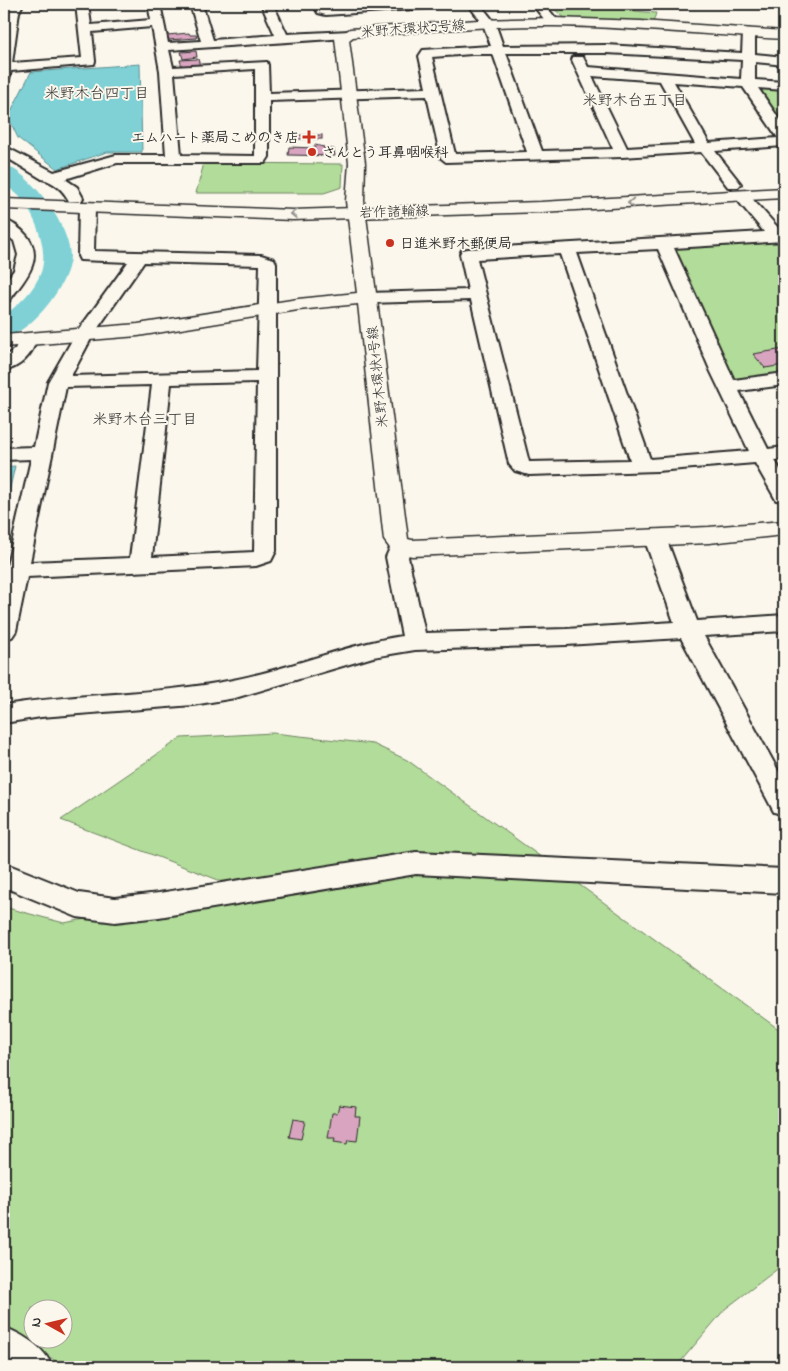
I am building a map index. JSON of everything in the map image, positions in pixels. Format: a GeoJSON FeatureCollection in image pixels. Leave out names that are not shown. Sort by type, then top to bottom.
{"type":"FeatureCollection","features":[{"type":"Feature","properties":{"kind":"street"},"geometry":{"type":"LineString","coordinates":[[17,4],[13,12],[5,71],[89,61],[82,4]]}},
{"type":"Feature","properties":{"kind":"street"},"geometry":{"type":"LineString","coordinates":[[154,4],[164,47],[162,50],[167,71],[174,160]]}},
{"type":"Feature","properties":{"kind":"street"},"geometry":{"type":"LineString","coordinates":[[196,4],[208,43]]}},
{"type":"Feature","properties":{"kind":"street"},"geometry":{"type":"LineString","coordinates":[[267,4],[282,38]]}},
{"type":"Feature","properties":{"kind":"street"},"geometry":{"type":"LineString","coordinates":[[319,4],[323,11],[428,4]]}},
{"type":"Feature","properties":{"kind":"street"},"geometry":{"type":"LineString","coordinates":[[474,4],[489,23],[536,156]]}},
{"type":"Feature","properties":{"kind":"street"},"geometry":{"type":"LineString","coordinates":[[538,4],[553,22]]}},
{"type":"Feature","properties":{"kind":"street","name":"米野木環状2号線"},"geometry":{"type":"LineString","coordinates":[[356,206],[356,163],[342,38],[346,34],[489,23],[553,22],[620,24],[784,35]]}},
{"type":"Feature","properties":{"kind":"street"},"geometry":{"type":"LineString","coordinates":[[85,29],[159,23]]}},
{"type":"Feature","properties":{"kind":"street"},"geometry":{"type":"LineString","coordinates":[[748,33],[748,84],[784,136]]}},
{"type":"Feature","properties":{"kind":"street"},"geometry":{"type":"LineString","coordinates":[[164,47],[346,34]]}},
{"type":"Feature","properties":{"kind":"street"},"geometry":{"type":"LineString","coordinates":[[572,47],[622,153]]}},
{"type":"Feature","properties":{"kind":"street"},"geometry":{"type":"LineString","coordinates":[[784,61],[572,47],[497,48],[426,54],[424,56],[448,158],[451,160],[622,153],[784,142]]}},
{"type":"Feature","properties":{"kind":"street"},"geometry":{"type":"LineString","coordinates":[[4,150],[46,176],[54,177],[111,160],[260,160],[262,157],[262,65],[167,71]]}},
{"type":"Feature","properties":{"kind":"street"},"geometry":{"type":"LineString","coordinates":[[583,72],[784,86]]}},
{"type":"Feature","properties":{"kind":"street"},"geometry":{"type":"LineString","coordinates":[[665,78],[705,148],[738,190],[780,236]]}},
{"type":"Feature","properties":{"kind":"street"},"geometry":{"type":"LineString","coordinates":[[262,96],[433,92]]}},
{"type":"Feature","properties":{"kind":"street"},"geometry":{"type":"LineString","coordinates":[[17,570],[256,559],[263,556],[266,551],[268,263],[266,261],[86,256],[72,203],[72,190],[54,179],[54,177]]}},
{"type":"Feature","properties":{"kind":"street","name":"岩作諸輪線"},"geometry":{"type":"LineString","coordinates":[[4,196],[72,203],[283,214],[356,206],[541,207],[738,190],[784,181]]}},
{"type":"Feature","properties":{"kind":"street","name":"岩作諸輪線"},"geometry":{"type":"LineString","coordinates":[[738,190],[784,193]]}},
{"type":"Feature","properties":{"kind":"street","name":"岩作諸輪線"},"geometry":{"type":"LineString","coordinates":[[4,204],[72,203]]}},
{"type":"Feature","properties":{"kind":"street","name":"米野木環状1号線"},"geometry":{"type":"LineString","coordinates":[[356,206],[396,540],[403,547]]}},
{"type":"Feature","properties":{"kind":"street"},"geometry":{"type":"LineString","coordinates":[[4,224],[22,241],[26,249],[25,266],[19,278],[6,293]]}},
{"type":"Feature","properties":{"kind":"street"},"geometry":{"type":"LineString","coordinates":[[4,236],[14,242],[15,249],[6,293]]}},
{"type":"Feature","properties":{"kind":"street"},"geometry":{"type":"LineString","coordinates":[[780,236],[468,254],[518,464],[522,468],[642,465],[761,457],[784,453]]}},
{"type":"Feature","properties":{"kind":"street"},"geometry":{"type":"LineString","coordinates":[[664,244],[761,457],[784,495]]}},
{"type":"Feature","properties":{"kind":"street"},"geometry":{"type":"LineString","coordinates":[[567,249],[642,465]]}},
{"type":"Feature","properties":{"kind":"street"},"geometry":{"type":"LineString","coordinates":[[4,631],[58,382],[84,335],[139,258]]}},
{"type":"Feature","properties":{"kind":"street"},"geometry":{"type":"LineString","coordinates":[[16,341],[168,326],[268,308],[339,299],[479,295]]}},
{"type":"Feature","properties":{"kind":"street"},"geometry":{"type":"LineString","coordinates":[[4,365],[19,357],[25,348],[16,341]]}},
{"type":"Feature","properties":{"kind":"street"},"geometry":{"type":"LineString","coordinates":[[58,382],[267,376]]}},
{"type":"Feature","properties":{"kind":"street"},"geometry":{"type":"LineString","coordinates":[[140,564],[162,380]]}},
{"type":"Feature","properties":{"kind":"street"},"geometry":{"type":"LineString","coordinates":[[728,387],[784,380]]}},
{"type":"Feature","properties":{"kind":"street"},"geometry":{"type":"LineString","coordinates":[[4,454],[42,453]]}},
{"type":"Feature","properties":{"kind":"street"},"geometry":{"type":"LineString","coordinates":[[415,642],[397,557],[403,547],[655,538],[784,528]]}},
{"type":"Feature","properties":{"kind":"street"},"geometry":{"type":"LineString","coordinates":[[655,538],[688,628],[781,794]]}},
{"type":"Feature","properties":{"kind":"street"},"geometry":{"type":"LineString","coordinates":[[4,714],[41,708],[193,696],[235,689],[372,649],[415,642],[566,637],[784,623]]}},
{"type":"Feature","properties":{"kind":"street"},"geometry":{"type":"LineString","coordinates":[[4,875],[77,905],[115,910],[416,863],[784,880]]}},
{"type":"Feature","properties":{"kind":"street"},"geometry":{"type":"LineString","coordinates":[[4,1346],[32,1367]]}},
{"type":"Feature","properties":{"kind":"green space"},"geometry":{"type":"Polygon","coordinates":[[[548,4],[627,4],[635,11],[656,13],[653,23],[566,19],[548,4]]]}},
{"type":"Feature","properties":{"kind":"green space"},"geometry":{"type":"Polygon","coordinates":[[[755,88],[784,91],[784,124],[782,124],[755,88]]]}},
{"type":"Feature","properties":{"kind":"green space"},"geometry":{"type":"Polygon","coordinates":[[[204,163],[343,164],[342,187],[324,193],[196,193],[204,163]]]}},
{"type":"Feature","properties":{"kind":"green space"},"geometry":{"type":"Polygon","coordinates":[[[784,239],[784,376],[740,382],[732,380],[671,250],[676,247],[784,239]]]}},
{"type":"Feature","properties":{"kind":"green space"},"geometry":{"type":"Polygon","coordinates":[[[273,733],[373,744],[407,760],[784,1033],[784,1264],[725,1309],[676,1367],[64,1367],[37,1348],[72,1348],[72,1298],[22,1298],[22,1338],[4,1325],[4,907],[64,923],[242,889],[61,820],[181,738],[273,733]]]}},
{"type":"Feature","properties":{"kind":"water"},"geometry":{"type":"Polygon","coordinates":[[[140,64],[142,152],[107,152],[57,169],[18,138],[8,117],[31,72],[140,64]]]}},
{"type":"Feature","properties":{"kind":"water"},"geometry":{"type":"Polygon","coordinates":[[[15,466],[4,514],[4,467],[15,466]]]}},
{"type":"Feature","properties":{"kind":"building"},"geometry":{"type":"Polygon","coordinates":[[[189,33],[190,35],[196,35],[197,38],[168,40],[167,35],[189,33]]]}},
{"type":"Feature","properties":{"kind":"building"},"geometry":{"type":"Polygon","coordinates":[[[196,51],[197,57],[183,59],[181,52],[196,51]]]}},
{"type":"Feature","properties":{"kind":"building"},"geometry":{"type":"Polygon","coordinates":[[[198,59],[200,66],[182,67],[180,60],[198,59]]]}},
{"type":"Feature","properties":{"kind":"building","name":"エムハート薬局こめのき店"},"geometry":{"type":"Polygon","coordinates":[[[295,135],[322,135],[322,139],[295,139],[295,135]]]}},
{"type":"Feature","properties":{"kind":"building","name":"さんとう耳鼻咽喉科"},"geometry":{"type":"Polygon","coordinates":[[[315,145],[334,149],[335,156],[288,155],[289,147],[315,148],[315,145]]]}},
{"type":"Feature","properties":{"kind":"building"},"geometry":{"type":"Polygon","coordinates":[[[784,349],[784,365],[765,368],[753,354],[784,349]]]}},
{"type":"Feature","properties":{"kind":"building"},"geometry":{"type":"Polygon","coordinates":[[[339,1105],[356,1107],[355,1116],[360,1116],[357,1141],[348,1140],[347,1144],[334,1142],[335,1138],[328,1138],[332,1113],[337,1113],[339,1105]]]}},
{"type":"Feature","properties":{"kind":"building"},"geometry":{"type":"Polygon","coordinates":[[[293,1119],[305,1121],[301,1139],[289,1137],[293,1119]]]}},
{"type":"Feature","properties":{"kind":"waterway"},"geometry":{"type":"LineString","coordinates":[[4,172],[28,192],[48,224],[57,253],[54,273],[32,307],[4,330]]}},
{"type":"Feature","properties":{"kind":"place","name":"エムハート薬局こめのき店"},"geometry":{"type":"Point","coordinates":[309,137]}},
{"type":"Feature","properties":{"kind":"place","name":"さんとう耳鼻咽喉科"},"geometry":{"type":"Point","coordinates":[312,152]}},
{"type":"Feature","properties":{"kind":"place","name":"日進米野木郵便局"},"geometry":{"type":"Point","coordinates":[390,243]}},
{"type":"Feature","properties":{"kind":"district","name":"米野木台四丁目"},"geometry":{"type":"Point","coordinates":[97,93]}},
{"type":"Feature","properties":{"kind":"district","name":"米野木台五丁目"},"geometry":{"type":"Point","coordinates":[635,100]}},
{"type":"Feature","properties":{"kind":"district","name":"米野木台三丁目"},"geometry":{"type":"Point","coordinates":[145,419]}}]}
